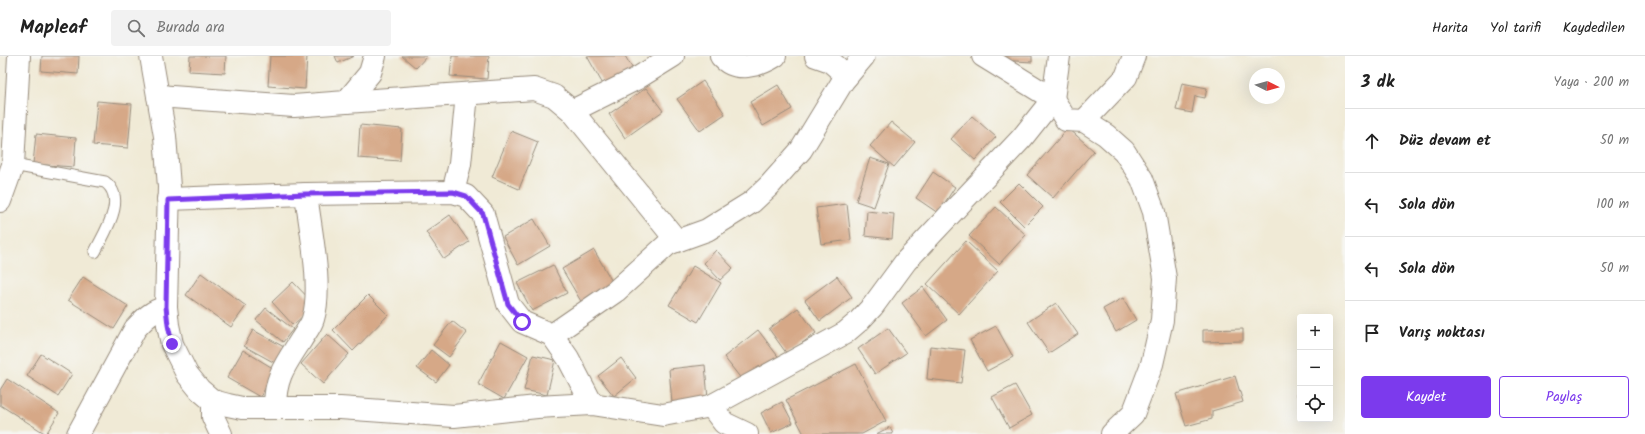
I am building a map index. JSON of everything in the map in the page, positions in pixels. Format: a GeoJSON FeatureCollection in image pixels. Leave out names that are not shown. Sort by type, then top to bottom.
{"type":"FeatureCollection","features":[{"type":"Feature","properties":{"kind":"street"},"geometry":{"type":"LineString","coordinates":[[0,201],[6,163],[18,56]]}},
{"type":"Feature","properties":{"kind":"street"},"geometry":{"type":"LineString","coordinates":[[151,56],[165,136],[168,200],[166,307],[168,325],[178,358],[187,374],[200,390],[213,401],[242,408],[340,408],[454,416],[537,406],[592,404],[663,415],[711,406],[845,333],[859,321],[906,261],[1022,138],[1053,99],[1059,56]]}},
{"type":"Feature","properties":{"kind":"street"},"geometry":{"type":"LineString","coordinates":[[346,102],[370,74],[375,56]]}},
{"type":"Feature","properties":{"kind":"street"},"geometry":{"type":"LineString","coordinates":[[572,111],[636,78],[674,56]]}},
{"type":"Feature","properties":{"kind":"street"},"geometry":{"type":"LineString","coordinates":[[721,56],[726,62],[747,68],[764,63],[775,56]]}},
{"type":"Feature","properties":{"kind":"street"},"geometry":{"type":"LineString","coordinates":[[816,56],[830,61],[847,76]]}},
{"type":"Feature","properties":{"kind":"street"},"geometry":{"type":"LineString","coordinates":[[552,335],[616,291],[668,244],[707,230],[752,202],[770,186],[801,150],[847,76],[864,56]]}},
{"type":"Feature","properties":{"kind":"street"},"geometry":{"type":"LineString","coordinates":[[983,56],[1053,99],[1066,120],[1084,121],[1106,135],[1124,151],[1142,179],[1154,212],[1165,278],[1162,320],[1152,364],[1133,414],[1112,434]]}},
{"type":"Feature","properties":{"kind":"street"},"geometry":{"type":"LineString","coordinates":[[1084,121],[1126,77],[1134,56]]}},
{"type":"Feature","properties":{"kind":"street"},"geometry":{"type":"LineString","coordinates":[[158,96],[294,106],[534,89],[554,96],[572,111],[677,241]]}},
{"type":"Feature","properties":{"kind":"street"},"geometry":{"type":"LineString","coordinates":[[453,192],[460,164],[467,94]]}},
{"type":"Feature","properties":{"kind":"street"},"geometry":{"type":"LineString","coordinates":[[168,200],[306,194],[453,192],[466,196],[483,214],[508,304],[522,322],[552,335],[568,358],[592,404]]}},
{"type":"Feature","properties":{"kind":"street"},"geometry":{"type":"LineString","coordinates":[[275,407],[275,389],[282,370],[312,321],[316,307],[317,287],[306,194]]}},
{"type":"Feature","properties":{"kind":"street"},"geometry":{"type":"LineString","coordinates":[[83,431],[135,328],[146,316],[156,310],[166,307]]}},
{"type":"Feature","properties":{"kind":"street"},"geometry":{"type":"LineString","coordinates":[[213,401],[213,417],[220,434]]}},
{"type":"Feature","properties":{"kind":"street"},"geometry":{"type":"LineString","coordinates":[[711,406],[724,423],[747,434]]}},
{"type":"Feature","properties":{"kind":"lane"},"geometry":{"type":"LineString","coordinates":[[6,163],[105,182],[109,185],[115,195],[112,214],[95,252]]}},
{"type":"Feature","properties":{"kind":"building"},"geometry":{"type":"Polygon","coordinates":[[[42,56],[79,56],[78,74],[41,71],[42,56]]]}},
{"type":"Feature","properties":{"kind":"building"},"geometry":{"type":"Polygon","coordinates":[[[190,56],[226,56],[225,73],[189,71],[190,56]]]}},
{"type":"Feature","properties":{"kind":"building"},"geometry":{"type":"Polygon","coordinates":[[[270,56],[307,56],[305,89],[268,86],[270,56]]]}},
{"type":"Feature","properties":{"kind":"building"},"geometry":{"type":"Polygon","coordinates":[[[335,56],[354,56],[338,63],[335,56]]]}},
{"type":"Feature","properties":{"kind":"building"},"geometry":{"type":"Polygon","coordinates":[[[402,56],[427,56],[416,68],[402,56]]]}},
{"type":"Feature","properties":{"kind":"building"},"geometry":{"type":"Polygon","coordinates":[[[452,56],[489,56],[487,79],[450,76],[452,56]]]}},
{"type":"Feature","properties":{"kind":"building"},"geometry":{"type":"Polygon","coordinates":[[[587,56],[625,56],[634,71],[605,88],[587,56]]]}},
{"type":"Feature","properties":{"kind":"building"},"geometry":{"type":"Polygon","coordinates":[[[1000,56],[1032,56],[1032,62],[1000,60],[1000,56]]]}},
{"type":"Feature","properties":{"kind":"building"},"geometry":{"type":"Polygon","coordinates":[[[703,81],[725,114],[700,131],[677,99],[703,81]]]}},
{"type":"Feature","properties":{"kind":"building"},"geometry":{"type":"Polygon","coordinates":[[[1182,83],[1207,88],[1205,98],[1195,96],[1192,113],[1176,110],[1182,83]]]}},
{"type":"Feature","properties":{"kind":"building"},"geometry":{"type":"Polygon","coordinates":[[[778,85],[792,109],[763,126],[750,102],[778,85]]]}},
{"type":"Feature","properties":{"kind":"building"},"geometry":{"type":"Polygon","coordinates":[[[646,88],[663,111],[625,138],[609,114],[646,88]]]}},
{"type":"Feature","properties":{"kind":"building"},"geometry":{"type":"Polygon","coordinates":[[[97,101],[132,104],[128,148],[93,145],[97,101]]]}},
{"type":"Feature","properties":{"kind":"building"},"geometry":{"type":"Polygon","coordinates":[[[972,116],[996,137],[975,160],[951,139],[972,116]]]}},
{"type":"Feature","properties":{"kind":"building"},"geometry":{"type":"Polygon","coordinates":[[[891,122],[915,142],[894,167],[870,146],[891,122]]]}},
{"type":"Feature","properties":{"kind":"building"},"geometry":{"type":"Polygon","coordinates":[[[360,125],[402,129],[400,161],[358,158],[360,125]]]}},
{"type":"Feature","properties":{"kind":"building"},"geometry":{"type":"Polygon","coordinates":[[[1068,128],[1094,151],[1053,198],[1027,175],[1068,128]]]}},
{"type":"Feature","properties":{"kind":"building"},"geometry":{"type":"Polygon","coordinates":[[[511,131],[538,142],[519,189],[492,177],[511,131]]]}},
{"type":"Feature","properties":{"kind":"building"},"geometry":{"type":"Polygon","coordinates":[[[36,134],[76,138],[74,167],[33,164],[36,134]]]}},
{"type":"Feature","properties":{"kind":"building"},"geometry":{"type":"Polygon","coordinates":[[[870,158],[889,164],[874,207],[856,201],[870,158]]]}},
{"type":"Feature","properties":{"kind":"building"},"geometry":{"type":"Polygon","coordinates":[[[933,172],[955,187],[938,213],[916,198],[933,172]]]}},
{"type":"Feature","properties":{"kind":"building"},"geometry":{"type":"Polygon","coordinates":[[[1019,183],[1043,207],[1024,226],[1000,202],[1019,183]]]}},
{"type":"Feature","properties":{"kind":"building"},"geometry":{"type":"Polygon","coordinates":[[[847,204],[851,240],[821,244],[816,208],[847,204]]]}},
{"type":"Feature","properties":{"kind":"building"},"geometry":{"type":"Polygon","coordinates":[[[996,207],[1026,235],[999,264],[969,236],[996,207]]]}},
{"type":"Feature","properties":{"kind":"building"},"geometry":{"type":"Polygon","coordinates":[[[867,211],[894,214],[892,239],[865,236],[867,211]]]}},
{"type":"Feature","properties":{"kind":"building"},"geometry":{"type":"Polygon","coordinates":[[[450,215],[469,242],[444,259],[426,232],[450,215]]]}},
{"type":"Feature","properties":{"kind":"building"},"geometry":{"type":"Polygon","coordinates":[[[534,219],[550,246],[518,265],[503,237],[534,219]]]}},
{"type":"Feature","properties":{"kind":"building"},"geometry":{"type":"Polygon","coordinates":[[[966,241],[998,271],[959,314],[927,284],[966,241]]]}},
{"type":"Feature","properties":{"kind":"building"},"geometry":{"type":"Polygon","coordinates":[[[594,250],[614,285],[582,303],[562,269],[594,250]]]}},
{"type":"Feature","properties":{"kind":"building"},"geometry":{"type":"Polygon","coordinates":[[[716,250],[733,268],[720,280],[704,263],[716,250]]]}},
{"type":"Feature","properties":{"kind":"building"},"geometry":{"type":"Polygon","coordinates":[[[553,265],[567,293],[532,311],[517,283],[553,265]]]}},
{"type":"Feature","properties":{"kind":"building"},"geometry":{"type":"Polygon","coordinates":[[[693,266],[721,283],[698,322],[669,305],[693,266]]]}},
{"type":"Feature","properties":{"kind":"building"},"geometry":{"type":"Polygon","coordinates":[[[201,273],[246,306],[231,327],[186,295],[201,273]]]}},
{"type":"Feature","properties":{"kind":"building"},"geometry":{"type":"Polygon","coordinates":[[[837,276],[852,297],[820,321],[805,300],[837,276]]]}},
{"type":"Feature","properties":{"kind":"building"},"geometry":{"type":"Polygon","coordinates":[[[83,277],[128,306],[114,329],[68,300],[83,277]]]}},
{"type":"Feature","properties":{"kind":"building"},"geometry":{"type":"Polygon","coordinates":[[[293,282],[315,305],[293,325],[272,302],[293,282]]]}},
{"type":"Feature","properties":{"kind":"building"},"geometry":{"type":"Polygon","coordinates":[[[923,287],[947,320],[926,336],[902,303],[923,287]]]}},
{"type":"Feature","properties":{"kind":"building"},"geometry":{"type":"Polygon","coordinates":[[[368,295],[388,315],[353,351],[333,330],[368,295]]]}},
{"type":"Feature","properties":{"kind":"building"},"geometry":{"type":"Polygon","coordinates":[[[1123,298],[1136,320],[1116,332],[1103,309],[1123,298]]]}},
{"type":"Feature","properties":{"kind":"building"},"geometry":{"type":"Polygon","coordinates":[[[1056,303],[1078,334],[1049,353],[1028,322],[1056,303]]]}},
{"type":"Feature","properties":{"kind":"building"},"geometry":{"type":"Polygon","coordinates":[[[266,308],[293,329],[283,342],[256,320],[266,308]]]}},
{"type":"Feature","properties":{"kind":"building"},"geometry":{"type":"Polygon","coordinates":[[[798,308],[816,333],[787,354],[769,329],[798,308]]]}},
{"type":"Feature","properties":{"kind":"building"},"geometry":{"type":"Polygon","coordinates":[[[452,321],[467,333],[449,357],[433,345],[452,321]]]}},
{"type":"Feature","properties":{"kind":"building"},"geometry":{"type":"Polygon","coordinates":[[[996,326],[1013,357],[987,371],[970,340],[996,326]]]}},
{"type":"Feature","properties":{"kind":"building"},"geometry":{"type":"Polygon","coordinates":[[[888,328],[906,353],[875,374],[858,349],[888,328]]]}},
{"type":"Feature","properties":{"kind":"building"},"geometry":{"type":"Polygon","coordinates":[[[1243,329],[1243,341],[1203,342],[1203,330],[1243,329]]]}},
{"type":"Feature","properties":{"kind":"building"},"geometry":{"type":"Polygon","coordinates":[[[253,330],[284,347],[275,363],[244,346],[253,330]]]}},
{"type":"Feature","properties":{"kind":"building"},"geometry":{"type":"Polygon","coordinates":[[[758,330],[780,359],[746,385],[724,357],[758,330]]]}},
{"type":"Feature","properties":{"kind":"building"},"geometry":{"type":"Polygon","coordinates":[[[327,334],[349,354],[323,384],[301,364],[327,334]]]}},
{"type":"Feature","properties":{"kind":"building"},"geometry":{"type":"Polygon","coordinates":[[[501,341],[528,356],[504,399],[478,384],[501,341]]]}},
{"type":"Feature","properties":{"kind":"building"},"geometry":{"type":"Polygon","coordinates":[[[930,346],[965,350],[961,383],[927,379],[930,346]]]}},
{"type":"Feature","properties":{"kind":"building"},"geometry":{"type":"Polygon","coordinates":[[[243,350],[276,370],[260,397],[227,378],[243,350]]]}},
{"type":"Feature","properties":{"kind":"building"},"geometry":{"type":"Polygon","coordinates":[[[431,350],[449,365],[436,382],[417,368],[431,350]]]}},
{"type":"Feature","properties":{"kind":"building"},"geometry":{"type":"Polygon","coordinates":[[[41,354],[72,374],[58,396],[27,376],[41,354]]]}},
{"type":"Feature","properties":{"kind":"building"},"geometry":{"type":"Polygon","coordinates":[[[533,355],[555,360],[547,395],[524,390],[533,355]]]}},
{"type":"Feature","properties":{"kind":"building"},"geometry":{"type":"Polygon","coordinates":[[[621,358],[636,378],[614,396],[598,376],[621,358]]]}},
{"type":"Feature","properties":{"kind":"building"},"geometry":{"type":"Polygon","coordinates":[[[856,364],[886,421],[862,434],[804,434],[786,400],[856,364]]]}},
{"type":"Feature","properties":{"kind":"building"},"geometry":{"type":"Polygon","coordinates":[[[705,365],[708,399],[672,403],[669,369],[705,365]]]}},
{"type":"Feature","properties":{"kind":"building"},"geometry":{"type":"Polygon","coordinates":[[[1235,376],[1243,402],[1212,411],[1212,419],[1186,426],[1176,394],[1235,376]]]}},
{"type":"Feature","properties":{"kind":"building"},"geometry":{"type":"Polygon","coordinates":[[[7,379],[59,413],[46,434],[0,405],[0,390],[7,379]]]}},
{"type":"Feature","properties":{"kind":"building"},"geometry":{"type":"Polygon","coordinates":[[[1015,385],[1032,415],[1009,428],[992,397],[1015,385]]]}},
{"type":"Feature","properties":{"kind":"building"},"geometry":{"type":"Polygon","coordinates":[[[782,402],[793,423],[771,433],[761,413],[782,402]]]}},
{"type":"Feature","properties":{"kind":"building"},"geometry":{"type":"Polygon","coordinates":[[[890,427],[893,434],[876,434],[890,427]]]}},
{"type":"Feature","properties":{"kind":"route"},"geometry":{"type":"LineString","coordinates":[[172,344],[166,307],[168,200],[306,194],[453,192],[466,196],[476,204],[483,214],[508,304],[522,322]]}}]}
